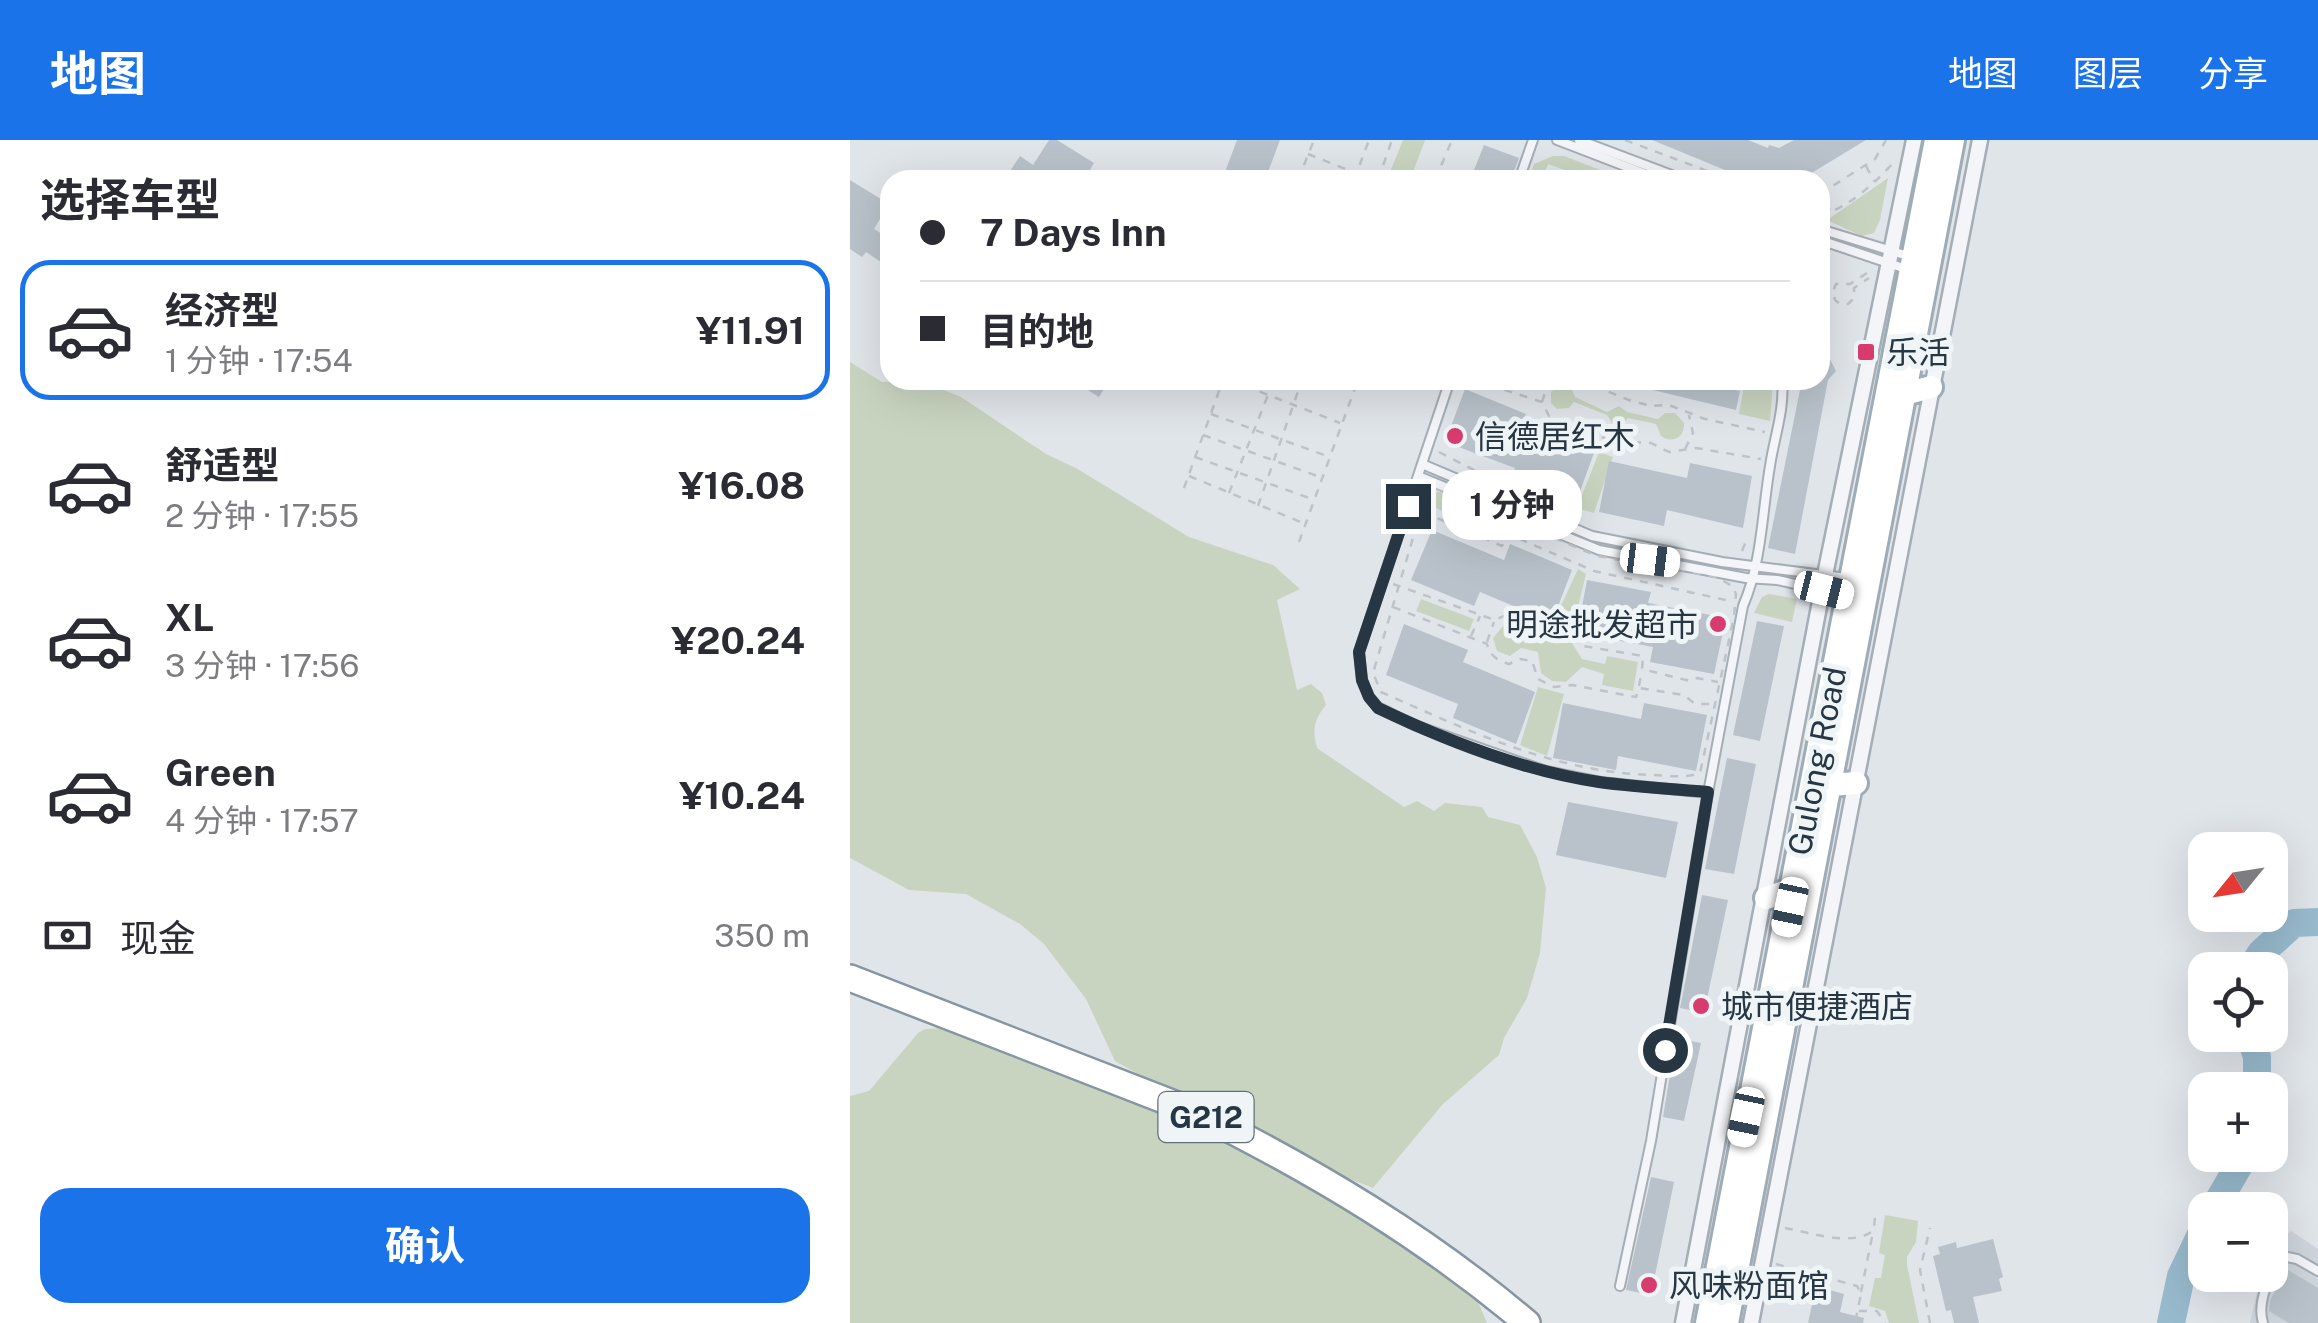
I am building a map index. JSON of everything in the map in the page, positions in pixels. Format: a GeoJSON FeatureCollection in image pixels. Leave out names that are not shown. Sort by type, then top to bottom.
{"type":"FeatureCollection","features":[{"type":"Feature","properties":{"kind":"highway","name":"G212"},"geometry":{"type":"LineString","coordinates":[[851,980],[1184,1108],[1252,1140],[1365,1202],[1504,1312],[1527,1323]]}},
{"type":"Feature","properties":{"kind":"main road","name":"Gulong Road"},"geometry":{"type":"LineString","coordinates":[[1727,1323],[1793,889],[1850,587],[1901,261],[1936,140]]}},
{"type":"Feature","properties":{"kind":"main road","name":"Gulong Road"},"geometry":{"type":"LineString","coordinates":[[1707,1323],[1802,938],[1952,140]]}},
{"type":"Feature","properties":{"kind":"main road"},"geometry":{"type":"LineString","coordinates":[[1905,394],[1931,387]]}},
{"type":"Feature","properties":{"kind":"main road"},"geometry":{"type":"LineString","coordinates":[[1830,785],[1856,783]]}},
{"type":"Feature","properties":{"kind":"main road"},"geometry":{"type":"LineString","coordinates":[[1766,898],[1793,889]]}},
{"type":"Feature","properties":{"kind":"main road"},"geometry":{"type":"LineString","coordinates":[[1802,938],[1826,934]]}},
{"type":"Feature","properties":{"kind":"street"},"geometry":{"type":"LineString","coordinates":[[1682,1323],[1750,1153],[1826,934],[1980,140]]}},
{"type":"Feature","properties":{"kind":"street"},"geometry":{"type":"LineString","coordinates":[[1751,1323],[1750,1153],[1766,898],[1824,582],[1901,261],[1909,146]]}},
{"type":"Feature","properties":{"kind":"lane"},"geometry":{"type":"LineString","coordinates":[[1522,170],[1533,140]]}},
{"type":"Feature","properties":{"kind":"lane"},"geometry":{"type":"LineString","coordinates":[[1556,140],[1636,170]]}},
{"type":"Feature","properties":{"kind":"lane"},"geometry":{"type":"LineString","coordinates":[[1579,140],[1658,170]]}},
{"type":"Feature","properties":{"kind":"lane"},"geometry":{"type":"LineString","coordinates":[[1830,234],[1901,261]]}},
{"type":"Feature","properties":{"kind":"lane"},"geometry":{"type":"LineString","coordinates":[[1830,243],[1901,261]]}},
{"type":"Feature","properties":{"kind":"lane"},"geometry":{"type":"LineString","coordinates":[[1447,390],[1359,652],[1362,680],[1369,697],[1378,708],[1461,743],[1546,771],[1601,782],[1708,792]]}},
{"type":"Feature","properties":{"kind":"lane"},"geometry":{"type":"LineString","coordinates":[[1620,1286],[1651,1141],[1724,683],[1743,606],[1755,579],[1781,390]]}},
{"type":"Feature","properties":{"kind":"lane"},"geometry":{"type":"LineString","coordinates":[[1422,464],[1579,532],[1722,562],[1756,564],[1850,587]]}},
{"type":"Feature","properties":{"kind":"lane"},"geometry":{"type":"LineString","coordinates":[[1418,476],[1599,550],[1755,579],[1850,587]]}},
{"type":"Feature","properties":{"kind":"lane"},"geometry":{"type":"LineString","coordinates":[[2264,1323],[2260,1309],[2280,1262],[2297,1259],[2318,1271]]}},
{"type":"Feature","properties":{"kind":"path"},"geometry":{"type":"LineString","coordinates":[[1302,170],[1314,140]]}},
{"type":"Feature","properties":{"kind":"path"},"geometry":{"type":"LineString","coordinates":[[1358,170],[1369,140]]}},
{"type":"Feature","properties":{"kind":"path"},"geometry":{"type":"LineString","coordinates":[[1380,170],[1392,140]]}},
{"type":"Feature","properties":{"kind":"path"},"geometry":{"type":"LineString","coordinates":[[1439,170],[1452,140]]}},
{"type":"Feature","properties":{"kind":"path"},"geometry":{"type":"LineString","coordinates":[[1625,140],[1705,170]]}},
{"type":"Feature","properties":{"kind":"path"},"geometry":{"type":"LineString","coordinates":[[1830,188],[1866,166],[1880,153],[1886,140]]}},
{"type":"Feature","properties":{"kind":"path"},"geometry":{"type":"LineString","coordinates":[[1831,212],[1875,182],[1909,146]]}},
{"type":"Feature","properties":{"kind":"path"},"geometry":{"type":"LineString","coordinates":[[1308,154],[1346,170]]}},
{"type":"Feature","properties":{"kind":"path"},"geometry":{"type":"LineString","coordinates":[[1866,166],[1875,182]]}},
{"type":"Feature","properties":{"kind":"path"},"geometry":{"type":"LineString","coordinates":[[1868,276],[1854,288],[1854,298],[1848,304],[1835,300],[1834,286],[1850,284],[1868,276]]}},
{"type":"Feature","properties":{"kind":"path"},"geometry":{"type":"LineString","coordinates":[[1830,284],[1834,286]]}},
{"type":"Feature","properties":{"kind":"path"},"geometry":{"type":"LineString","coordinates":[[1184,488],[1219,390]]}},
{"type":"Feature","properties":{"kind":"path"},"geometry":{"type":"LineString","coordinates":[[1255,390],[1342,424]]}},
{"type":"Feature","properties":{"kind":"path"},"geometry":{"type":"LineString","coordinates":[[1229,493],[1270,390]]}},
{"type":"Feature","properties":{"kind":"path"},"geometry":{"type":"LineString","coordinates":[[1258,506],[1298,390]]}},
{"type":"Feature","properties":{"kind":"path"},"geometry":{"type":"LineString","coordinates":[[1299,542],[1354,390]]}},
{"type":"Feature","properties":{"kind":"path"},"geometry":{"type":"LineString","coordinates":[[1505,390],[1542,402]]}},
{"type":"Feature","properties":{"kind":"path"},"geometry":{"type":"LineString","coordinates":[[1546,390],[1542,402],[1549,416],[1612,440],[1651,442],[1669,452],[1696,448],[1770,461]]}},
{"type":"Feature","properties":{"kind":"path"},"geometry":{"type":"LineString","coordinates":[[1604,390],[1651,406],[1669,405],[1688,414],[1776,434]]}},
{"type":"Feature","properties":{"kind":"path"},"geometry":{"type":"LineString","coordinates":[[1211,414],[1329,458]]}},
{"type":"Feature","properties":{"kind":"path"},"geometry":{"type":"LineString","coordinates":[[1684,450],[1692,440],[1688,414]]}},
{"type":"Feature","properties":{"kind":"path"},"geometry":{"type":"LineString","coordinates":[[1204,435],[1322,478]]}},
{"type":"Feature","properties":{"kind":"path"},"geometry":{"type":"LineString","coordinates":[[1437,448],[1441,455],[1492,479]]}},
{"type":"Feature","properties":{"kind":"path"},"geometry":{"type":"LineString","coordinates":[[1196,457],[1314,500]]}},
{"type":"Feature","properties":{"kind":"path"},"geometry":{"type":"LineString","coordinates":[[1188,476],[1306,524]]}},
{"type":"Feature","properties":{"kind":"path"},"geometry":{"type":"LineString","coordinates":[[1442,488],[1569,546],[1616,562],[1704,574],[1726,581],[1736,594],[1736,603],[1720,705],[1700,773],[1619,774],[1548,761],[1381,692],[1373,673],[1421,511],[1426,494],[1442,488]]}},
{"type":"Feature","properties":{"kind":"path"},"geometry":{"type":"LineString","coordinates":[[1408,506],[1502,546],[1508,534],[1594,572],[1736,603]]}},
{"type":"Feature","properties":{"kind":"path"},"geometry":{"type":"LineString","coordinates":[[1733,555],[1740,554],[1748,534]]}},
{"type":"Feature","properties":{"kind":"path"},"geometry":{"type":"LineString","coordinates":[[1668,586],[1670,570]]}},
{"type":"Feature","properties":{"kind":"path"},"geometry":{"type":"LineString","coordinates":[[1384,582],[1495,620],[1508,614],[1525,628],[1544,634],[1558,632],[1583,646],[1643,656],[1636,697],[1572,685],[1554,687],[1538,679],[1532,662],[1500,661],[1493,657],[1487,644],[1394,607]]}},
{"type":"Feature","properties":{"kind":"path"},"geometry":{"type":"LineString","coordinates":[[1470,637],[1480,616]]}},
{"type":"Feature","properties":{"kind":"path"},"geometry":{"type":"LineString","coordinates":[[1487,644],[1495,620]]}},
{"type":"Feature","properties":{"kind":"path"},"geometry":{"type":"LineString","coordinates":[[1642,670],[1690,681],[1697,678],[1724,683]]}},
{"type":"Feature","properties":{"kind":"path"},"geometry":{"type":"LineString","coordinates":[[1684,695],[1690,681]]}},
{"type":"Feature","properties":{"kind":"path"},"geometry":{"type":"LineString","coordinates":[[1639,688],[1684,695],[1695,704],[1720,705]]}},
{"type":"Feature","properties":{"kind":"path"},"geometry":{"type":"LineString","coordinates":[[1854,1323],[1875,1214]]}},
{"type":"Feature","properties":{"kind":"path"},"geometry":{"type":"LineString","coordinates":[[1776,1225],[1844,1238],[1864,1238],[1874,1230]]}},
{"type":"Feature","properties":{"kind":"path"},"geometry":{"type":"LineString","coordinates":[[1930,1228],[1920,1270],[1930,1323]]}},
{"type":"Feature","properties":{"kind":"path"},"geometry":{"type":"LineString","coordinates":[[1771,1263],[1851,1282],[1861,1294]]}},
{"type":"Feature","properties":{"kind":"path"},"geometry":{"type":"LineString","coordinates":[[1857,1311],[1877,1311],[1885,1323]]}},
{"type":"Feature","properties":{"kind":"shaded area"},"geometry":{"type":"Polygon","coordinates":[[[2291,1231],[2318,1249],[2318,1323],[2250,1323],[2257,1292],[2288,1292],[2291,1231]]]}},
{"type":"Feature","properties":{"kind":"green space"},"geometry":{"type":"Polygon","coordinates":[[[1403,140],[1425,140],[1414,170],[1391,170],[1403,140]]]}},
{"type":"Feature","properties":{"kind":"green space"},"geometry":{"type":"Polygon","coordinates":[[[1564,156],[1600,170],[1564,170],[1548,164],[1546,170],[1532,170],[1534,164],[1564,156]]]}},
{"type":"Feature","properties":{"kind":"green space"},"geometry":{"type":"Polygon","coordinates":[[[1888,178],[1874,233],[1862,236],[1830,218],[1888,178]]]}},
{"type":"Feature","properties":{"kind":"green space"},"geometry":{"type":"Polygon","coordinates":[[[850,362],[880,381],[880,390],[944,390],[961,397],[1046,454],[1189,537],[1273,565],[1300,589],[1277,600],[1297,690],[1311,684],[1322,693],[1326,705],[1315,725],[1317,748],[1404,807],[1417,801],[1434,811],[1445,803],[1482,807],[1488,817],[1520,825],[1537,857],[1546,888],[1540,953],[1527,998],[1504,1038],[1499,1055],[1443,1104],[1373,1188],[1327,1170],[1299,1150],[1115,1061],[1086,999],[1044,944],[1020,924],[966,894],[909,890],[850,858],[850,362]]]}},
{"type":"Feature","properties":{"kind":"green space"},"geometry":{"type":"Polygon","coordinates":[[[1572,390],[1575,397],[1607,412],[1619,406],[1627,412],[1658,419],[1665,413],[1675,413],[1684,423],[1682,432],[1677,438],[1665,438],[1656,424],[1628,418],[1621,426],[1614,426],[1607,415],[1574,402],[1569,408],[1557,409],[1551,403],[1551,392],[1572,390]]]}},
{"type":"Feature","properties":{"kind":"green space"},"geometry":{"type":"Polygon","coordinates":[[[1743,390],[1772,390],[1770,421],[1739,414],[1743,390]]]}},
{"type":"Feature","properties":{"kind":"green space"},"geometry":{"type":"Polygon","coordinates":[[[1599,452],[1613,457],[1594,513],[1577,508],[1599,452]]]}},
{"type":"Feature","properties":{"kind":"green space"},"geometry":{"type":"Polygon","coordinates":[[[1434,493],[1459,500],[1456,510],[1489,523],[1492,514],[1509,521],[1503,538],[1427,504],[1434,493]]]}},
{"type":"Feature","properties":{"kind":"green space"},"geometry":{"type":"Polygon","coordinates":[[[1578,569],[1586,574],[1572,633],[1552,625],[1578,569]]]}},
{"type":"Feature","properties":{"kind":"green space"},"geometry":{"type":"Polygon","coordinates":[[[1769,594],[1797,599],[1792,622],[1754,613],[1762,597],[1769,594]]]}},
{"type":"Feature","properties":{"kind":"green space"},"geometry":{"type":"Polygon","coordinates":[[[1421,599],[1474,619],[1469,631],[1416,611],[1421,599]]]}},
{"type":"Feature","properties":{"kind":"green space"},"geometry":{"type":"Polygon","coordinates":[[[1503,626],[1518,629],[1524,643],[1570,640],[1582,659],[1605,664],[1607,656],[1638,662],[1633,691],[1602,685],[1604,674],[1582,667],[1566,682],[1552,681],[1541,673],[1538,652],[1521,648],[1510,656],[1497,651],[1493,638],[1503,626]]]}},
{"type":"Feature","properties":{"kind":"green space"},"geometry":{"type":"Polygon","coordinates":[[[1538,687],[1564,694],[1547,756],[1520,745],[1538,687]]]}},
{"type":"Feature","properties":{"kind":"green space"},"geometry":{"type":"Polygon","coordinates":[[[954,1027],[1005,1053],[1196,1124],[1349,1209],[1451,1275],[1476,1297],[1487,1323],[850,1323],[850,1096],[869,1091],[918,1033],[954,1027]]]}},
{"type":"Feature","properties":{"kind":"green space"},"geometry":{"type":"Polygon","coordinates":[[[1885,1215],[1918,1221],[1916,1242],[1907,1265],[1919,1323],[1889,1323],[1885,1311],[1869,1306],[1875,1278],[1881,1278],[1885,1255],[1879,1253],[1885,1215]]]}},
{"type":"Feature","properties":{"kind":"building"},"geometry":{"type":"Polygon","coordinates":[[[1049,140],[1057,140],[1094,163],[1090,170],[1011,170],[1020,156],[1033,165],[1049,140]]]}},
{"type":"Feature","properties":{"kind":"building"},"geometry":{"type":"Polygon","coordinates":[[[1237,140],[1280,140],[1269,170],[1226,170],[1237,140]]]}},
{"type":"Feature","properties":{"kind":"building"},"geometry":{"type":"Polygon","coordinates":[[[1652,140],[1748,140],[1779,148],[1794,140],[1866,140],[1816,170],[1725,170],[1652,140]]]}},
{"type":"Feature","properties":{"kind":"building"},"geometry":{"type":"Polygon","coordinates":[[[1484,145],[1519,158],[1515,170],[1474,170],[1484,145]]]}},
{"type":"Feature","properties":{"kind":"building"},"geometry":{"type":"Polygon","coordinates":[[[850,180],[880,198],[880,219],[874,229],[880,233],[880,261],[866,252],[862,257],[850,249],[850,180]]]}},
{"type":"Feature","properties":{"kind":"building"},"geometry":{"type":"Polygon","coordinates":[[[1467,390],[1526,414],[1522,424],[1594,453],[1575,505],[1511,480],[1515,468],[1445,442],[1467,390]]]}},
{"type":"Feature","properties":{"kind":"building"},"geometry":{"type":"Polygon","coordinates":[[[1653,390],[1740,391],[1736,410],[1653,390]]]}},
{"type":"Feature","properties":{"kind":"building"},"geometry":{"type":"Polygon","coordinates":[[[1800,390],[1826,390],[1795,554],[1768,548],[1800,390]]]}},
{"type":"Feature","properties":{"kind":"building"},"geometry":{"type":"Polygon","coordinates":[[[1609,461],[1687,478],[1690,463],[1752,476],[1743,528],[1667,510],[1664,526],[1599,512],[1609,461]]]}},
{"type":"Feature","properties":{"kind":"building"},"geometry":{"type":"Polygon","coordinates":[[[1432,530],[1504,560],[1510,544],[1572,570],[1552,622],[1480,592],[1474,606],[1411,580],[1432,530]]]}},
{"type":"Feature","properties":{"kind":"building"},"geometry":{"type":"Polygon","coordinates":[[[1587,580],[1651,592],[1648,603],[1726,618],[1714,674],[1650,662],[1653,647],[1577,633],[1587,580]]]}},
{"type":"Feature","properties":{"kind":"building"},"geometry":{"type":"Polygon","coordinates":[[[1757,621],[1784,626],[1760,741],[1733,735],[1757,621]]]}},
{"type":"Feature","properties":{"kind":"building"},"geometry":{"type":"Polygon","coordinates":[[[1404,624],[1468,650],[1463,662],[1535,692],[1516,744],[1453,718],[1458,704],[1386,675],[1404,624]]]}},
{"type":"Feature","properties":{"kind":"building"},"geometry":{"type":"Polygon","coordinates":[[[1563,703],[1641,719],[1644,703],[1707,715],[1696,771],[1618,756],[1616,770],[1553,758],[1563,703]]]}},
{"type":"Feature","properties":{"kind":"building"},"geometry":{"type":"Polygon","coordinates":[[[1727,758],[1756,764],[1734,874],[1705,869],[1727,758]]]}},
{"type":"Feature","properties":{"kind":"building"},"geometry":{"type":"Polygon","coordinates":[[[1568,802],[1678,822],[1666,878],[1556,855],[1568,802]]]}},
{"type":"Feature","properties":{"kind":"building"},"geometry":{"type":"Polygon","coordinates":[[[1702,895],[1728,900],[1704,1013],[1680,1008],[1702,895]]]}},
{"type":"Feature","properties":{"kind":"building"},"geometry":{"type":"Polygon","coordinates":[[[1676,1038],[1701,1043],[1684,1121],[1663,1117],[1676,1038]]]}},
{"type":"Feature","properties":{"kind":"building"},"geometry":{"type":"Polygon","coordinates":[[[1651,1177],[1674,1182],[1651,1295],[1626,1290],[1651,1177]]]}},
{"type":"Feature","properties":{"kind":"building"},"geometry":{"type":"Polygon","coordinates":[[[1993,1239],[2003,1277],[1999,1279],[2002,1291],[1973,1297],[1979,1323],[1954,1323],[1951,1310],[1946,1311],[1933,1256],[1940,1254],[1938,1247],[1956,1242],[1957,1248],[1993,1239]]]}},
{"type":"Feature","properties":{"kind":"building"},"geometry":{"type":"Polygon","coordinates":[[[2288,1270],[2318,1288],[2318,1323],[2289,1323],[2269,1311],[2275,1292],[2288,1292],[2288,1270]]]}},
{"type":"Feature","properties":{"kind":"building"},"geometry":{"type":"Polygon","coordinates":[[[1816,1286],[1844,1294],[1840,1312],[1864,1318],[1863,1323],[1808,1323],[1816,1286]]]}},
{"type":"Feature","properties":{"kind":"waterway"},"geometry":{"type":"LineString","coordinates":[[2262,952],[2294,923],[2318,922]]}},
{"type":"Feature","properties":{"kind":"waterway"},"geometry":{"type":"LineString","coordinates":[[2255,1052],[2257,1072]]}},
{"type":"Feature","properties":{"kind":"waterway"},"geometry":{"type":"LineString","coordinates":[[2223,1192],[2235,1172]]}},
{"type":"Feature","properties":{"kind":"waterway"},"geometry":{"type":"LineString","coordinates":[[2171,1323],[2188,1261]]}},
{"type":"Feature","properties":{"kind":"place","name":"乐活"},"geometry":{"type":"Point","coordinates":[1866,352]}},
{"type":"Feature","properties":{"kind":"place","name":"信德居红木"},"geometry":{"type":"Point","coordinates":[1455,436]}},
{"type":"Feature","properties":{"kind":"place","name":"明途批发超市"},"geometry":{"type":"Point","coordinates":[1718,624]}},
{"type":"Feature","properties":{"kind":"place","name":"城市便捷酒店"},"geometry":{"type":"Point","coordinates":[1701,1006]}},
{"type":"Feature","properties":{"kind":"place","name":"风味粉面馆"},"geometry":{"type":"Point","coordinates":[1649,1285]}},
{"type":"Feature","properties":{"kind":"route"},"geometry":{"type":"LineString","coordinates":[[1408,506],[1359,652],[1362,680],[1378,708],[1461,743],[1546,771],[1601,782],[1708,792],[1665,1050]]}}]}
